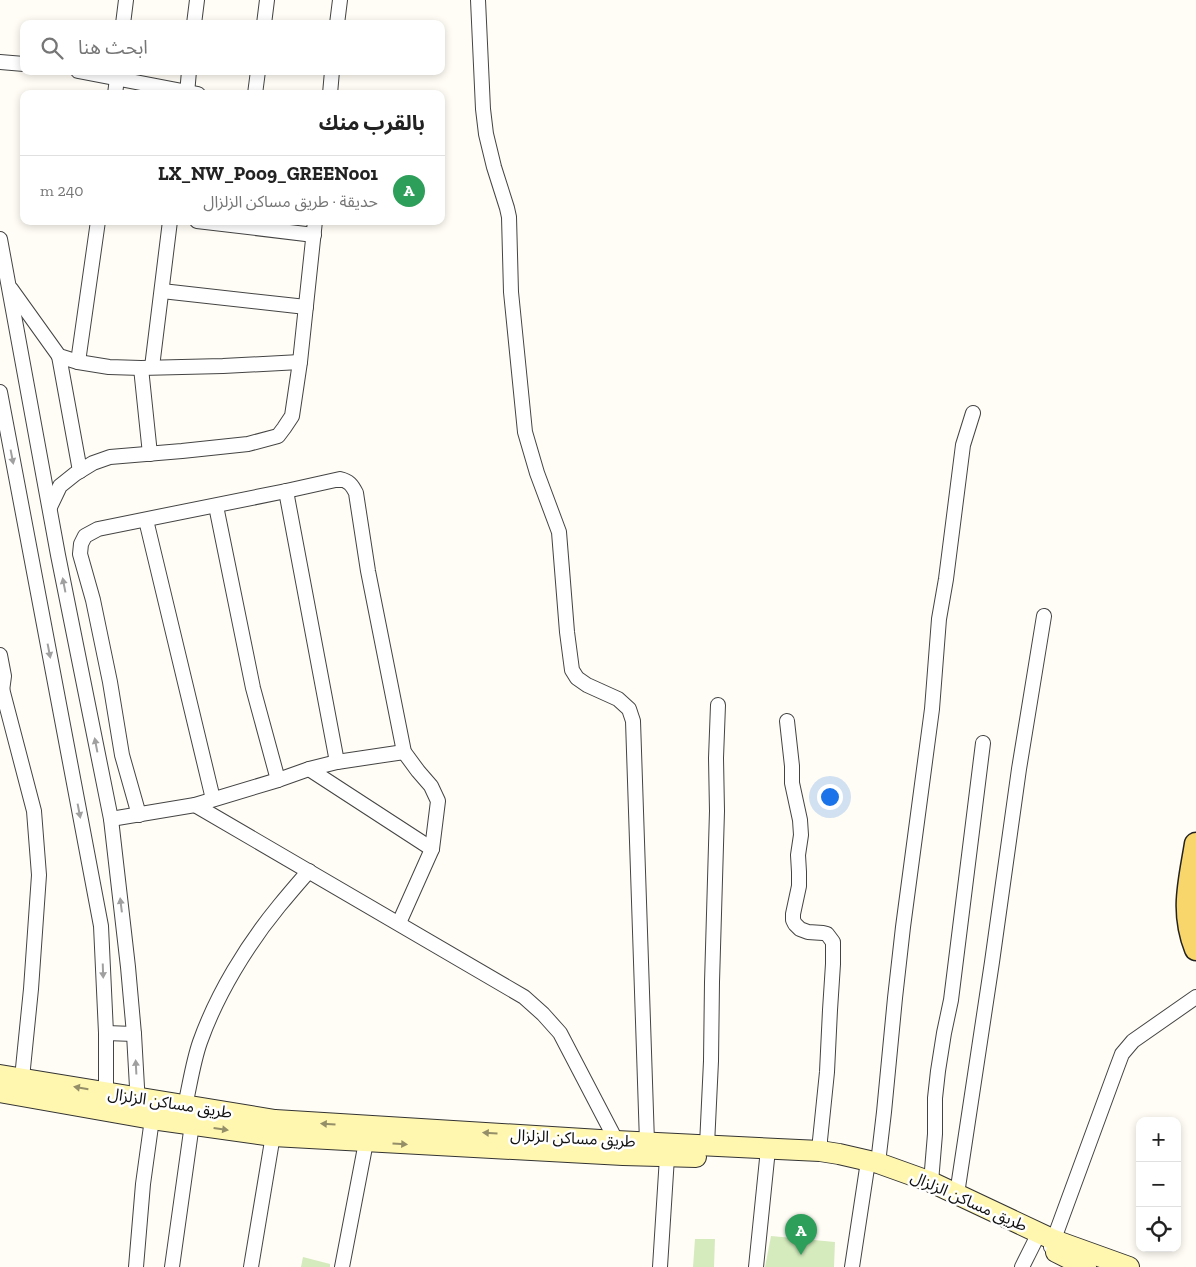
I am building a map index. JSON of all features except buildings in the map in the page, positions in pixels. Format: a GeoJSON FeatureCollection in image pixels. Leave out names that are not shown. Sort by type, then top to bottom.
{"type":"FeatureCollection","features":[{"type":"Feature","properties":{"kind":"main road"},"geometry":{"type":"LineString","coordinates":[[1196,844],[1187,906],[1191,934],[1196,949]]}},
{"type":"Feature","properties":{"kind":"street"},"geometry":{"type":"LineString","coordinates":[[124,20],[126,0]]}},
{"type":"Feature","properties":{"kind":"street"},"geometry":{"type":"LineString","coordinates":[[194,20],[196,0]]}},
{"type":"Feature","properties":{"kind":"street"},"geometry":{"type":"LineString","coordinates":[[264,20],[267,0]]}},
{"type":"Feature","properties":{"kind":"street"},"geometry":{"type":"LineString","coordinates":[[338,20],[340,0]]}},
{"type":"Feature","properties":{"kind":"street"},"geometry":{"type":"LineString","coordinates":[[478,0],[486,134],[509,218],[511,292],[525,432],[537,473],[559,532],[572,670],[577,678],[587,685],[625,704],[633,721],[647,1142]]}},
{"type":"Feature","properties":{"kind":"street"},"geometry":{"type":"LineString","coordinates":[[0,62],[20,64]]}},
{"type":"Feature","properties":{"kind":"street"},"geometry":{"type":"LineString","coordinates":[[116,90],[118,75],[179,90]]}},
{"type":"Feature","properties":{"kind":"street"},"geometry":{"type":"LineString","coordinates":[[190,75],[191,90]]}},
{"type":"Feature","properties":{"kind":"street"},"geometry":{"type":"LineString","coordinates":[[256,90],[257,75]]}},
{"type":"Feature","properties":{"kind":"street"},"geometry":{"type":"LineString","coordinates":[[330,90],[332,75]]}},
{"type":"Feature","properties":{"kind":"street"},"geometry":{"type":"LineString","coordinates":[[78,362],[97,225]]}},
{"type":"Feature","properties":{"kind":"street"},"geometry":{"type":"LineString","coordinates":[[150,454],[147,368],[162,290],[170,225]]}},
{"type":"Feature","properties":{"kind":"street"},"geometry":{"type":"LineString","coordinates":[[50,507],[60,486],[93,463],[110,457],[248,444],[278,436],[292,416],[315,228],[264,225]]}},
{"type":"Feature","properties":{"kind":"street"},"geometry":{"type":"LineString","coordinates":[[0,239],[111,819],[142,1111],[143,1184],[136,1267]]}},
{"type":"Feature","properties":{"kind":"street"},"geometry":{"type":"LineString","coordinates":[[9,286],[59,356],[80,471]]}},
{"type":"Feature","properties":{"kind":"street"},"geometry":{"type":"LineString","coordinates":[[162,290],[306,307]]}},
{"type":"Feature","properties":{"kind":"street"},"geometry":{"type":"LineString","coordinates":[[59,356],[78,362],[109,367],[147,368],[300,362]]}},
{"type":"Feature","properties":{"kind":"street"},"geometry":{"type":"LineString","coordinates":[[0,392],[100,926],[106,1033],[106,1101]]}},
{"type":"Feature","properties":{"kind":"street"},"geometry":{"type":"LineString","coordinates":[[852,1267],[884,1112],[903,927],[932,709],[939,619],[963,445],[973,413]]}},
{"type":"Feature","properties":{"kind":"street"},"geometry":{"type":"LineString","coordinates":[[139,815],[122,755],[110,682],[80,550],[85,536],[98,530],[340,480],[348,481],[356,493],[368,570],[404,752],[431,786],[438,800],[432,849],[399,923]]}},
{"type":"Feature","properties":{"kind":"street"},"geometry":{"type":"LineString","coordinates":[[286,492],[337,762]]}},
{"type":"Feature","properties":{"kind":"street"},"geometry":{"type":"LineString","coordinates":[[216,506],[253,688],[278,780]]}},
{"type":"Feature","properties":{"kind":"street"},"geometry":{"type":"LineString","coordinates":[[146,520],[213,799]]}},
{"type":"Feature","properties":{"kind":"street"},"geometry":{"type":"LineString","coordinates":[[957,1194],[1019,768],[1044,616]]}},
{"type":"Feature","properties":{"kind":"street"},"geometry":{"type":"LineString","coordinates":[[0,655],[4,676],[1,686],[34,811],[39,875],[31,989],[22,1078]]}},
{"type":"Feature","properties":{"kind":"street"},"geometry":{"type":"LineString","coordinates":[[707,1145],[711,1061],[718,705]]}},
{"type":"Feature","properties":{"kind":"street"},"geometry":{"type":"LineString","coordinates":[[787,721],[792,784],[800,820],[801,835],[798,855],[799,886],[793,920],[800,928],[808,932],[826,934],[833,942],[827,1072],[820,1151]]}},
{"type":"Feature","properties":{"kind":"street"},"geometry":{"type":"LineString","coordinates":[[931,1182],[938,1071],[951,1000],[983,743]]}},
{"type":"Feature","properties":{"kind":"street"},"geometry":{"type":"LineString","coordinates":[[111,819],[195,805],[337,762],[404,752]]}},
{"type":"Feature","properties":{"kind":"street"},"geometry":{"type":"LineString","coordinates":[[309,769],[432,849]]}},
{"type":"Feature","properties":{"kind":"street"},"geometry":{"type":"LineString","coordinates":[[195,805],[524,997],[543,1014],[560,1034],[620,1148]]}},
{"type":"Feature","properties":{"kind":"street"},"geometry":{"type":"LineString","coordinates":[[185,1106],[200,1042],[229,980],[255,938],[278,906],[309,871]]}},
{"type":"Feature","properties":{"kind":"street"},"geometry":{"type":"LineString","coordinates":[[1022,1267],[1046,1243],[1122,1054],[1133,1041],[1196,997]]}},
{"type":"Feature","properties":{"kind":"street"},"geometry":{"type":"LineString","coordinates":[[106,1033],[134,1034]]}},
{"type":"Feature","properties":{"kind":"street","name":"طريق مساكن الزلزال"},"geometry":{"type":"LineString","coordinates":[[0,1075],[22,1078],[192,1124],[620,1148],[667,1157],[801,1158],[872,1166],[931,1182],[957,1194],[1086,1267]]}},
{"type":"Feature","properties":{"kind":"street","name":"طريق مساكن الزلزال"},"geometry":{"type":"LineString","coordinates":[[0,1092],[106,1101]]}},
{"type":"Feature","properties":{"kind":"street","name":"طريق مساكن الزلزال"},"geometry":{"type":"LineString","coordinates":[[142,1111],[185,1106],[274,1128],[366,1142],[620,1148],[647,1142],[820,1151],[839,1154],[953,1200],[1046,1243],[1129,1267]]}},
{"type":"Feature","properties":{"kind":"street"},"geometry":{"type":"LineString","coordinates":[[172,1267],[192,1124]]}},
{"type":"Feature","properties":{"kind":"street"},"geometry":{"type":"LineString","coordinates":[[251,1267],[274,1128]]}},
{"type":"Feature","properties":{"kind":"street"},"geometry":{"type":"LineString","coordinates":[[342,1267],[366,1142]]}},
{"type":"Feature","properties":{"kind":"street"},"geometry":{"type":"LineString","coordinates":[[660,1267],[667,1157]]}},
{"type":"Feature","properties":{"kind":"street"},"geometry":{"type":"LineString","coordinates":[[756,1267],[767,1159]]}},
{"type":"Feature","properties":{"kind":"green space"},"geometry":{"type":"Polygon","coordinates":[[[771,1236],[835,1242],[834,1267],[765,1267],[771,1236]]]}},
{"type":"Feature","properties":{"kind":"green space"},"geometry":{"type":"Polygon","coordinates":[[[695,1239],[715,1239],[714,1267],[693,1267],[695,1239]]]}},
{"type":"Feature","properties":{"kind":"green space"},"geometry":{"type":"Polygon","coordinates":[[[303,1257],[330,1264],[330,1267],[301,1267],[303,1257]]]}},
{"type":"Feature","properties":{"kind":"place","name":"LX_NW_P009_GREEN001"},"geometry":{"type":"Point","coordinates":[801,1255]}}]}
